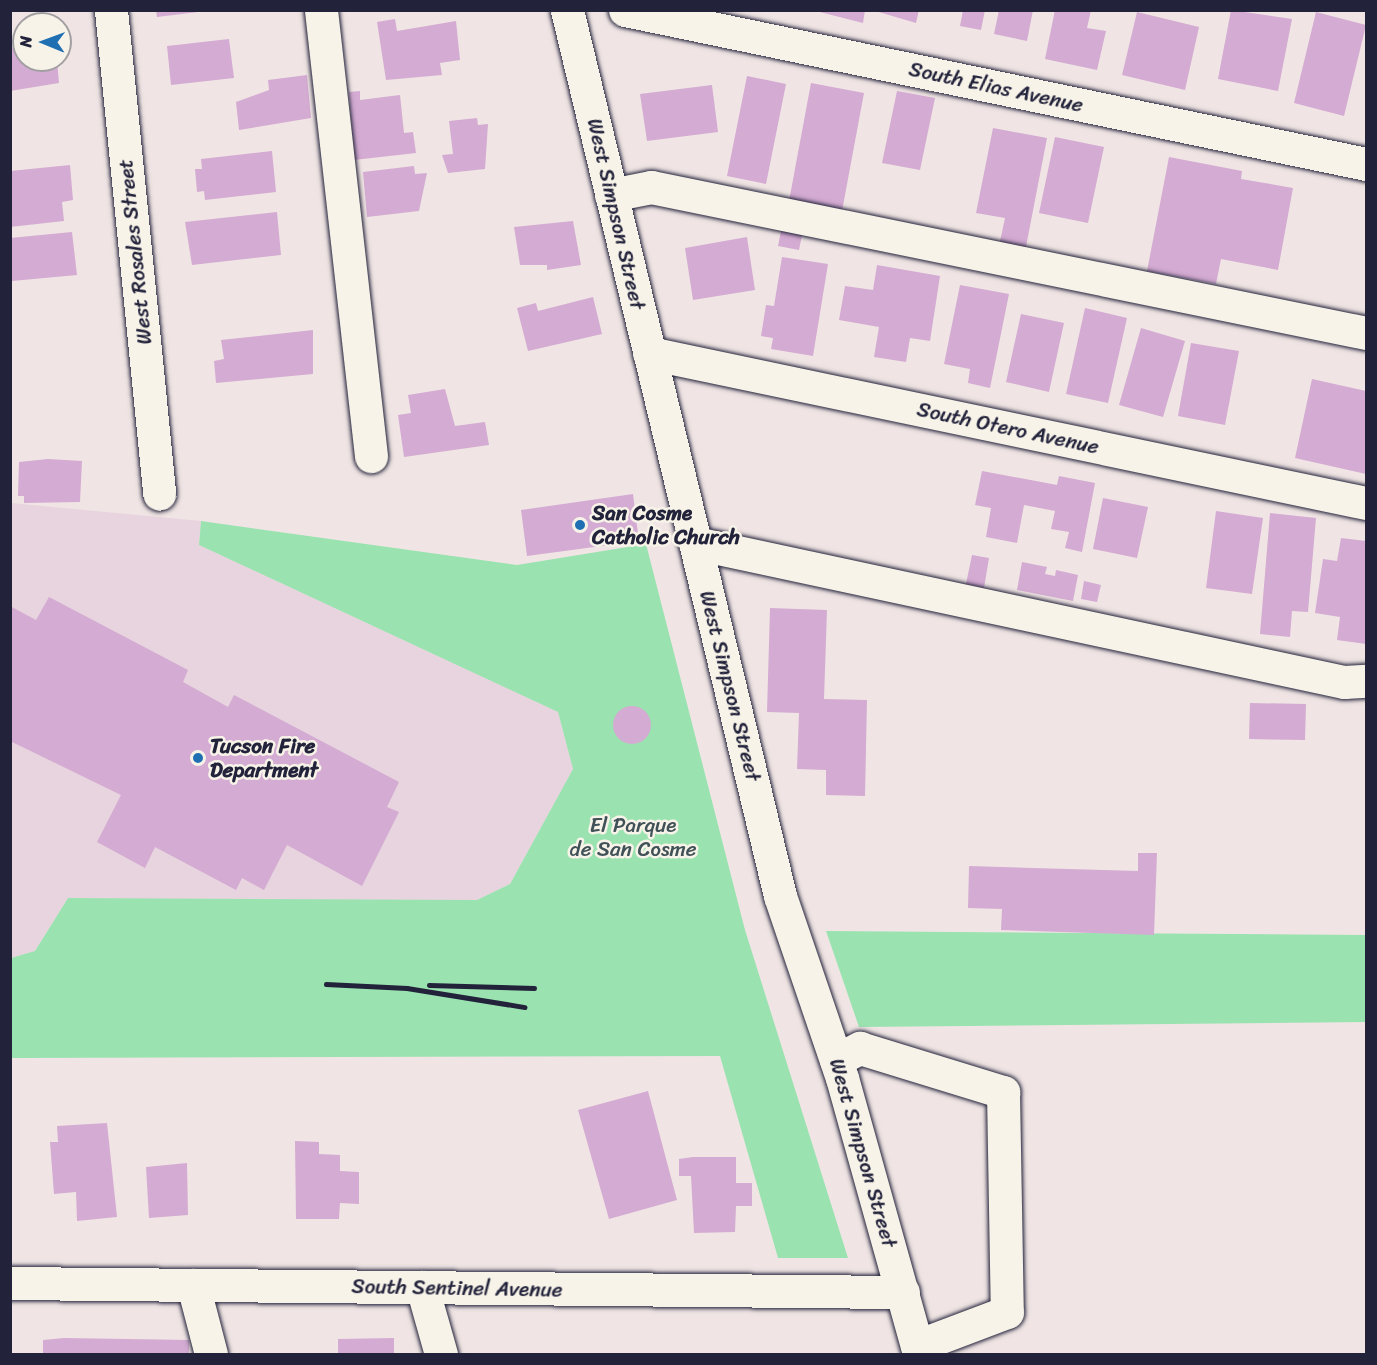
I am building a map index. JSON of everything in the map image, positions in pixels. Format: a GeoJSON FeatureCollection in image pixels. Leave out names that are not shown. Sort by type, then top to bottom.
{"type":"FeatureCollection","features":[{"type":"Feature","properties":{"kind":"street","name":"West Rosales Street"},"geometry":{"type":"LineString","coordinates":[[111,10],[159,494]]}},
{"type":"Feature","properties":{"kind":"street"},"geometry":{"type":"LineString","coordinates":[[321,10],[371,456]]}},
{"type":"Feature","properties":{"kind":"street","name":"West Simpson Street"},"geometry":{"type":"LineString","coordinates":[[567,10],[784,912],[836,1060],[918,1350]]}},
{"type":"Feature","properties":{"kind":"street","name":"South Elias Avenue"},"geometry":{"type":"LineString","coordinates":[[625,10],[1366,164]]}},
{"type":"Feature","properties":{"kind":"street"},"geometry":{"type":"LineString","coordinates":[[611,195],[651,187],[1366,333]]}},
{"type":"Feature","properties":{"kind":"street","name":"South Otero Avenue"},"geometry":{"type":"LineString","coordinates":[[649,353],[1366,503]]}},
{"type":"Feature","properties":{"kind":"street"},"geometry":{"type":"LineString","coordinates":[[695,543],[1344,682],[1366,681]]}},
{"type":"Feature","properties":{"kind":"street"},"geometry":{"type":"LineString","coordinates":[[836,1060],[860,1048],[1003,1092],[1007,1312],[918,1350]]}},
{"type":"Feature","properties":{"kind":"street","name":"South Sentinel Avenue"},"geometry":{"type":"LineString","coordinates":[[10,1284],[903,1292]]}},
{"type":"Feature","properties":{"kind":"street"},"geometry":{"type":"LineString","coordinates":[[193,1285],[211,1354]]}},
{"type":"Feature","properties":{"kind":"street"},"geometry":{"type":"LineString","coordinates":[[422,1287],[441,1354]]}},
{"type":"Feature","properties":{"kind":"shaded area"},"geometry":{"type":"Polygon","coordinates":[[[11,503],[201,521],[199,545],[558,712],[573,769],[510,884],[477,900],[415,903],[68,898],[35,951],[11,958],[11,503]]]}},
{"type":"Feature","properties":{"kind":"green space","name":"El Parque de San Cosme"},"geometry":{"type":"Polygon","coordinates":[[[201,521],[517,565],[646,544],[745,930],[848,1258],[778,1258],[720,1056],[11,1058],[11,958],[35,951],[68,898],[477,900],[510,884],[573,769],[558,712],[199,545],[201,521]]]}},
{"type":"Feature","properties":{"kind":"green space"},"geometry":{"type":"Polygon","coordinates":[[[826,931],[1366,935],[1366,1022],[859,1027],[826,931]]]}},
{"type":"Feature","properties":{"kind":"building"},"geometry":{"type":"Polygon","coordinates":[[[156,10],[198,10],[198,12],[157,17],[156,10]]]}},
{"type":"Feature","properties":{"kind":"building"},"geometry":{"type":"Polygon","coordinates":[[[812,10],[865,10],[863,23],[812,10]]]}},
{"type":"Feature","properties":{"kind":"building"},"geometry":{"type":"Polygon","coordinates":[[[872,10],[919,10],[916,23],[872,10]]]}},
{"type":"Feature","properties":{"kind":"building"},"geometry":{"type":"Polygon","coordinates":[[[963,10],[985,10],[981,30],[960,26],[963,10]]]}},
{"type":"Feature","properties":{"kind":"building"},"geometry":{"type":"Polygon","coordinates":[[[999,10],[1033,10],[1027,41],[994,34],[999,10]]]}},
{"type":"Feature","properties":{"kind":"building"},"geometry":{"type":"Polygon","coordinates":[[[1055,10],[1091,10],[1087,28],[1106,31],[1097,70],[1045,59],[1055,10]]]}},
{"type":"Feature","properties":{"kind":"building"},"geometry":{"type":"Polygon","coordinates":[[[1231,10],[1292,19],[1278,91],[1218,79],[1231,10]]]}},
{"type":"Feature","properties":{"kind":"building"},"geometry":{"type":"Polygon","coordinates":[[[1137,12],[1199,27],[1185,90],[1122,75],[1137,12]]]}},
{"type":"Feature","properties":{"kind":"building"},"geometry":{"type":"Polygon","coordinates":[[[1316,12],[1366,25],[1344,116],[1294,103],[1316,12]]]}},
{"type":"Feature","properties":{"kind":"building"},"geometry":{"type":"Polygon","coordinates":[[[395,19],[397,31],[456,21],[460,60],[440,63],[442,75],[386,80],[377,22],[395,19]]]}},
{"type":"Feature","properties":{"kind":"building"},"geometry":{"type":"Polygon","coordinates":[[[229,39],[234,78],[171,85],[167,46],[229,39]]]}},
{"type":"Feature","properties":{"kind":"building"},"geometry":{"type":"Polygon","coordinates":[[[12,49],[12,72],[58,72],[59,83],[10,91],[10,51],[12,49]]]}},
{"type":"Feature","properties":{"kind":"building"},"geometry":{"type":"Polygon","coordinates":[[[307,75],[311,118],[239,130],[236,102],[269,90],[268,80],[307,75]]]}},
{"type":"Feature","properties":{"kind":"building"},"geometry":{"type":"Polygon","coordinates":[[[747,76],[786,84],[766,184],[727,176],[747,76]]]}},
{"type":"Feature","properties":{"kind":"building"},"geometry":{"type":"Polygon","coordinates":[[[811,83],[864,93],[842,211],[789,201],[811,83]]]}},
{"type":"Feature","properties":{"kind":"building"},"geometry":{"type":"Polygon","coordinates":[[[712,85],[718,132],[647,141],[640,94],[712,85]]]}},
{"type":"Feature","properties":{"kind":"building"},"geometry":{"type":"Polygon","coordinates":[[[360,91],[360,100],[400,95],[404,133],[413,132],[416,153],[354,160],[349,92],[360,91]]]}},
{"type":"Feature","properties":{"kind":"building"},"geometry":{"type":"Polygon","coordinates":[[[897,91],[935,98],[920,170],[882,163],[897,91]]]}},
{"type":"Feature","properties":{"kind":"building"},"geometry":{"type":"Polygon","coordinates":[[[477,118],[478,125],[488,124],[485,169],[448,173],[442,155],[453,154],[449,121],[477,118]]]}},
{"type":"Feature","properties":{"kind":"building"},"geometry":{"type":"Polygon","coordinates":[[[993,128],[1047,138],[1025,252],[999,246],[1005,218],[976,213],[993,128]]]}},
{"type":"Feature","properties":{"kind":"building"},"geometry":{"type":"Polygon","coordinates":[[[1055,137],[1104,147],[1088,223],[1039,213],[1055,137]]]}},
{"type":"Feature","properties":{"kind":"building"},"geometry":{"type":"Polygon","coordinates":[[[272,151],[276,192],[205,200],[204,191],[197,192],[195,169],[202,169],[201,159],[272,151]]]}},
{"type":"Feature","properties":{"kind":"building"},"geometry":{"type":"Polygon","coordinates":[[[1169,157],[1242,171],[1241,179],[1293,188],[1278,270],[1221,259],[1216,284],[1147,271],[1169,157]]]}},
{"type":"Feature","properties":{"kind":"building"},"geometry":{"type":"Polygon","coordinates":[[[70,165],[73,200],[62,202],[64,221],[10,227],[10,171],[70,165]]]}},
{"type":"Feature","properties":{"kind":"building"},"geometry":{"type":"Polygon","coordinates":[[[414,166],[415,174],[427,173],[419,211],[367,217],[363,172],[414,166]]]}},
{"type":"Feature","properties":{"kind":"building"},"geometry":{"type":"Polygon","coordinates":[[[277,212],[281,255],[192,265],[185,222],[277,212]]]}},
{"type":"Feature","properties":{"kind":"building"},"geometry":{"type":"Polygon","coordinates":[[[573,221],[581,265],[547,270],[547,265],[520,265],[514,227],[573,221]]]}},
{"type":"Feature","properties":{"kind":"building"},"geometry":{"type":"Polygon","coordinates":[[[783,221],[804,225],[799,250],[778,246],[783,221]]]}},
{"type":"Feature","properties":{"kind":"building"},"geometry":{"type":"Polygon","coordinates":[[[72,232],[77,275],[12,281],[10,238],[72,232]]]}},
{"type":"Feature","properties":{"kind":"building"},"geometry":{"type":"Polygon","coordinates":[[[747,237],[755,290],[693,300],[685,248],[747,237]]]}},
{"type":"Feature","properties":{"kind":"building"},"geometry":{"type":"Polygon","coordinates":[[[782,257],[828,264],[813,356],[771,349],[773,338],[761,336],[766,305],[774,306],[782,257]]]}},
{"type":"Feature","properties":{"kind":"building"},"geometry":{"type":"Polygon","coordinates":[[[877,265],[940,276],[930,341],[910,338],[906,362],[874,357],[879,327],[839,320],[845,286],[873,290],[877,265]]]}},
{"type":"Feature","properties":{"kind":"building"},"geometry":{"type":"Polygon","coordinates":[[[960,285],[1009,294],[990,388],[968,383],[970,369],[944,364],[960,285]]]}},
{"type":"Feature","properties":{"kind":"building"},"geometry":{"type":"Polygon","coordinates":[[[593,297],[602,334],[528,351],[517,308],[536,303],[538,311],[593,297]]]}},
{"type":"Feature","properties":{"kind":"building"},"geometry":{"type":"Polygon","coordinates":[[[1085,308],[1127,318],[1108,403],[1066,394],[1085,308]]]}},
{"type":"Feature","properties":{"kind":"building"},"geometry":{"type":"Polygon","coordinates":[[[1021,314],[1064,323],[1049,392],[1006,382],[1021,314]]]}},
{"type":"Feature","properties":{"kind":"building"},"geometry":{"type":"Polygon","coordinates":[[[1141,328],[1185,341],[1163,417],[1119,405],[1141,328]]]}},
{"type":"Feature","properties":{"kind":"building"},"geometry":{"type":"Polygon","coordinates":[[[313,330],[313,374],[216,383],[214,361],[224,359],[221,340],[313,330]]]}},
{"type":"Feature","properties":{"kind":"building"},"geometry":{"type":"Polygon","coordinates":[[[1191,343],[1239,351],[1225,425],[1178,416],[1191,343]]]}},
{"type":"Feature","properties":{"kind":"building"},"geometry":{"type":"Polygon","coordinates":[[[1312,379],[1366,391],[1366,474],[1295,458],[1312,379]]]}},
{"type":"Feature","properties":{"kind":"building"},"geometry":{"type":"Polygon","coordinates":[[[445,389],[455,426],[485,422],[489,445],[404,457],[398,415],[411,413],[408,395],[445,389]]]}},
{"type":"Feature","properties":{"kind":"building"},"geometry":{"type":"Polygon","coordinates":[[[48,459],[82,461],[80,502],[24,503],[24,496],[18,496],[19,462],[48,459]]]}},
{"type":"Feature","properties":{"kind":"building"},"geometry":{"type":"Polygon","coordinates":[[[982,471],[1057,485],[1059,476],[1095,483],[1082,552],[1065,548],[1069,532],[1051,529],[1055,511],[1024,505],[1017,543],[986,537],[991,508],[975,505],[982,471]]]}},
{"type":"Feature","properties":{"kind":"building","name":"San Cosme Catholic Church"},"geometry":{"type":"Polygon","coordinates":[[[633,494],[639,541],[527,556],[521,510],[633,494]]]}},
{"type":"Feature","properties":{"kind":"building"},"geometry":{"type":"Polygon","coordinates":[[[1103,498],[1148,507],[1137,558],[1093,549],[1103,498]]]}},
{"type":"Feature","properties":{"kind":"building"},"geometry":{"type":"Polygon","coordinates":[[[1216,511],[1263,518],[1252,594],[1206,588],[1216,511]]]}},
{"type":"Feature","properties":{"kind":"building"},"geometry":{"type":"Polygon","coordinates":[[[1270,513],[1316,518],[1308,612],[1292,611],[1290,637],[1260,634],[1270,513]]]}},
{"type":"Feature","properties":{"kind":"building"},"geometry":{"type":"Polygon","coordinates":[[[1341,538],[1366,541],[1366,644],[1337,640],[1340,617],[1315,613],[1323,559],[1337,561],[1341,538]]]}},
{"type":"Feature","properties":{"kind":"building"},"geometry":{"type":"Polygon","coordinates":[[[972,555],[989,558],[984,588],[966,584],[972,555]]]}},
{"type":"Feature","properties":{"kind":"building"},"geometry":{"type":"Polygon","coordinates":[[[1022,562],[1047,567],[1045,574],[1055,576],[1056,570],[1078,575],[1073,601],[1017,590],[1022,562]]]}},
{"type":"Feature","properties":{"kind":"building"},"geometry":{"type":"Polygon","coordinates":[[[1084,581],[1101,585],[1097,602],[1081,599],[1084,581]]]}},
{"type":"Feature","properties":{"kind":"building","name":"Tucson Fire Department"},"geometry":{"type":"Polygon","coordinates":[[[49,597],[188,670],[183,682],[228,707],[234,695],[399,782],[387,807],[399,812],[362,886],[287,845],[264,890],[242,878],[236,890],[155,847],[145,868],[97,842],[121,795],[10,741],[10,606],[36,620],[49,597]]]}},
{"type":"Feature","properties":{"kind":"building"},"geometry":{"type":"Polygon","coordinates":[[[770,608],[827,610],[824,699],[867,700],[865,796],[826,795],[826,770],[797,769],[799,713],[767,712],[770,608]]]}},
{"type":"Feature","properties":{"kind":"building"},"geometry":{"type":"Polygon","coordinates":[[[1250,703],[1306,704],[1305,740],[1249,739],[1250,703]]]}},
{"type":"Feature","properties":{"kind":"building"},"geometry":{"type":"Polygon","coordinates":[[[632,706],[646,711],[651,725],[646,739],[632,744],[618,739],[613,725],[618,711],[632,706]]]}},
{"type":"Feature","properties":{"kind":"building"},"geometry":{"type":"Polygon","coordinates":[[[1138,853],[1157,853],[1154,935],[1001,930],[1002,909],[968,908],[969,866],[1138,871],[1138,853]]]}},
{"type":"Feature","properties":{"kind":"building"},"geometry":{"type":"Polygon","coordinates":[[[648,1091],[677,1200],[609,1219],[578,1110],[648,1091]]]}},
{"type":"Feature","properties":{"kind":"building"},"geometry":{"type":"Polygon","coordinates":[[[107,1123],[117,1217],[77,1221],[76,1192],[54,1194],[50,1142],[58,1142],[57,1126],[107,1123]]]}},
{"type":"Feature","properties":{"kind":"building"},"geometry":{"type":"Polygon","coordinates":[[[295,1141],[319,1142],[319,1154],[340,1155],[340,1171],[359,1172],[359,1204],[340,1203],[339,1219],[296,1219],[295,1141]]]}},
{"type":"Feature","properties":{"kind":"building"},"geometry":{"type":"Polygon","coordinates":[[[736,1157],[736,1183],[752,1183],[752,1206],[736,1206],[735,1232],[694,1233],[691,1176],[679,1176],[679,1159],[736,1157]]]}},
{"type":"Feature","properties":{"kind":"building"},"geometry":{"type":"Polygon","coordinates":[[[187,1163],[188,1215],[149,1218],[146,1167],[187,1163]]]}},
{"type":"Feature","properties":{"kind":"building"},"geometry":{"type":"Polygon","coordinates":[[[64,1338],[189,1340],[189,1354],[43,1354],[43,1340],[64,1338]]]}},
{"type":"Feature","properties":{"kind":"building"},"geometry":{"type":"Polygon","coordinates":[[[394,1338],[394,1354],[338,1354],[338,1339],[394,1338]]]}},
{"type":"Feature","properties":{"kind":"railway"},"geometry":{"type":"LineString","coordinates":[[326,984],[407,988],[524,1007]]}},
{"type":"Feature","properties":{"kind":"railway"},"geometry":{"type":"LineString","coordinates":[[429,985],[534,988]]}},
{"type":"Feature","properties":{"kind":"place","name":"San Cosme Catholic Church"},"geometry":{"type":"Point","coordinates":[580,525]}},
{"type":"Feature","properties":{"kind":"place","name":"Tucson Fire Department"},"geometry":{"type":"Point","coordinates":[198,758]}}]}
